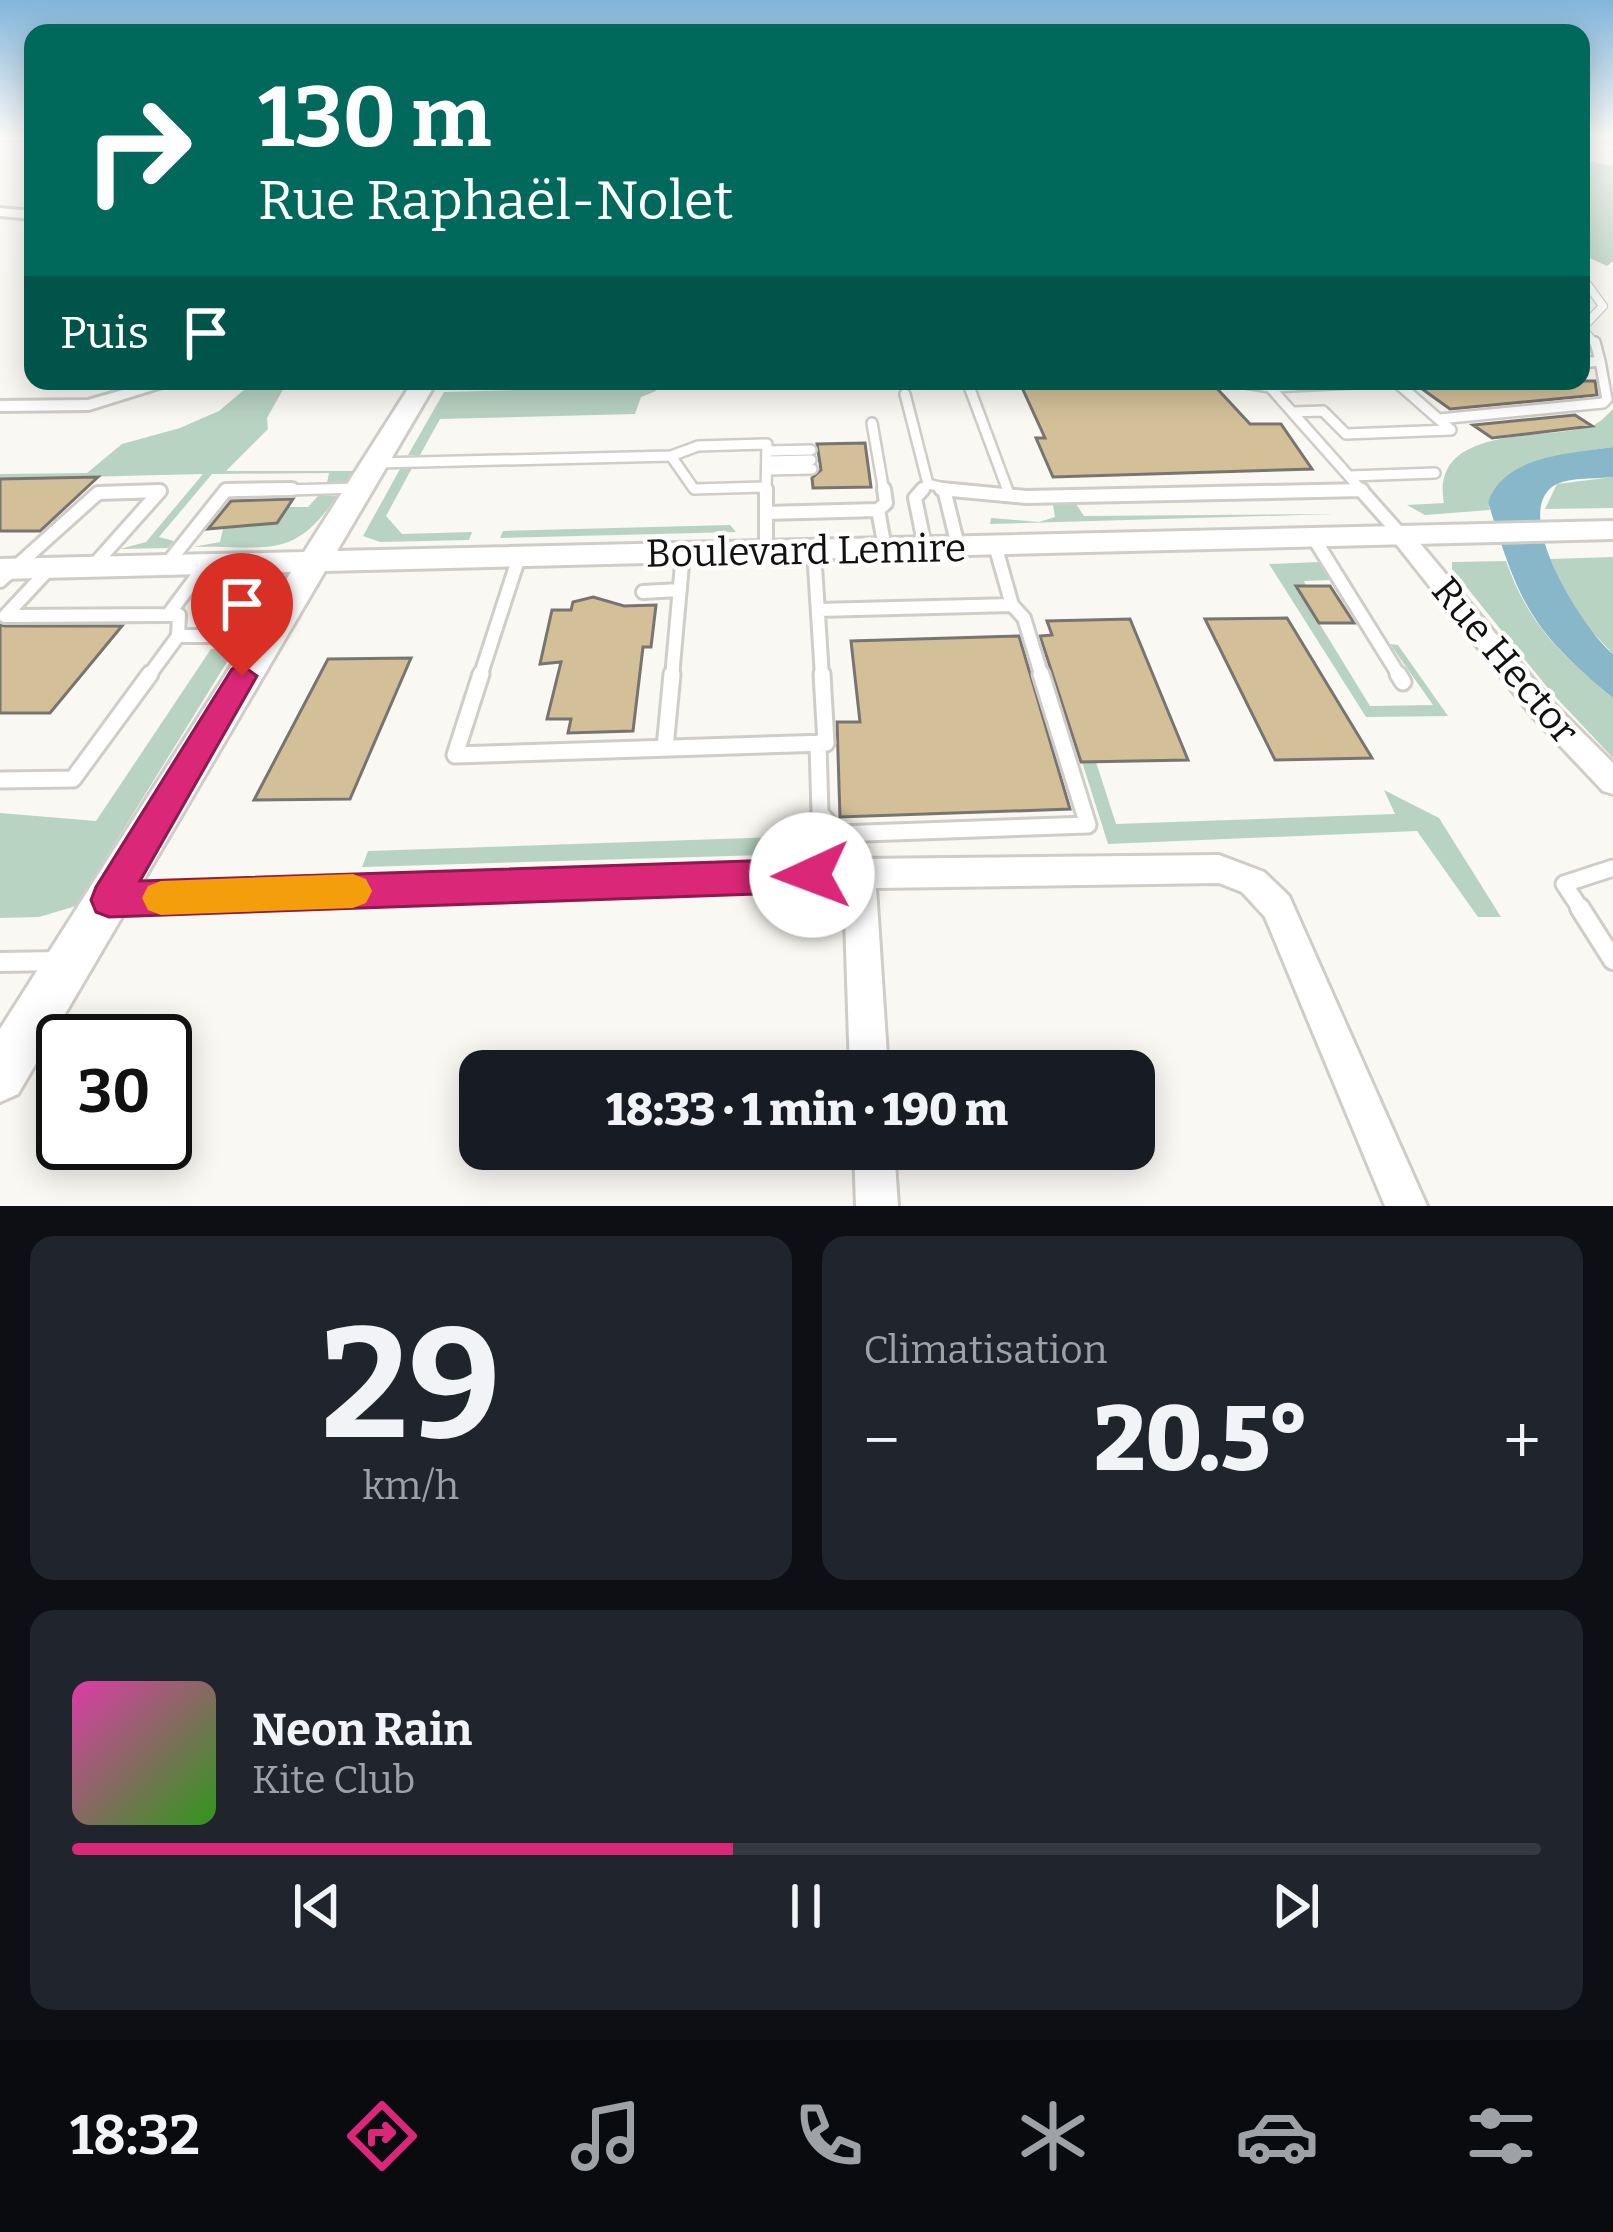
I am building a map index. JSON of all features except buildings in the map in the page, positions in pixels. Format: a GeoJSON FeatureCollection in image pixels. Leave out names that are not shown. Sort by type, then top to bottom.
{"type":"FeatureCollection","features":[{"type":"Feature","properties":{"kind":"main road"},"geometry":{"type":"LineString","coordinates":[[0,1076],[420,390]]}},
{"type":"Feature","properties":{"kind":"main road","name":"Boulevard Lemire"},"geometry":{"type":"LineString","coordinates":[[4,573],[51,567],[1613,530]]}},
{"type":"Feature","properties":{"kind":"street"},"geometry":{"type":"LineString","coordinates":[[0,406],[89,405],[152,390]]}},
{"type":"Feature","properties":{"kind":"street","name":"Rue Hector"},"geometry":{"type":"LineString","coordinates":[[1401,535],[1543,710],[1613,782]]}},
{"type":"Feature","properties":{"kind":"street"},"geometry":{"type":"LineString","coordinates":[[109,900],[859,874],[1199,867],[1240,876],[1277,907],[1406,1206]]}},
{"type":"Feature","properties":{"kind":"street"},"geometry":{"type":"LineString","coordinates":[[859,874],[868,1050]]}},
{"type":"Feature","properties":{"kind":"street"},"geometry":{"type":"LineString","coordinates":[[875,1170],[877,1206]]}},
{"type":"Feature","properties":{"kind":"lane"},"geometry":{"type":"LineString","coordinates":[[1590,288],[1603,306],[1590,322]]}},
{"type":"Feature","properties":{"kind":"lane"},"geometry":{"type":"LineString","coordinates":[[1439,419],[1603,403],[1607,399],[1600,361],[1590,339]]}},
{"type":"Feature","properties":{"kind":"lane"},"geometry":{"type":"LineString","coordinates":[[1590,346],[1595,346]]}},
{"type":"Feature","properties":{"kind":"lane"},"geometry":{"type":"LineString","coordinates":[[1590,362],[1600,361]]}},
{"type":"Feature","properties":{"kind":"lane"},"geometry":{"type":"LineString","coordinates":[[970,390],[1008,490]]}},
{"type":"Feature","properties":{"kind":"lane"},"geometry":{"type":"LineString","coordinates":[[1273,390],[1401,535]]}},
{"type":"Feature","properties":{"kind":"lane"},"geometry":{"type":"LineString","coordinates":[[1304,390],[1346,434],[1451,430],[1405,390]]}},
{"type":"Feature","properties":{"kind":"lane"},"geometry":{"type":"LineString","coordinates":[[905,394],[928,484],[945,493],[1008,490],[1026,497],[1361,490]]}},
{"type":"Feature","properties":{"kind":"lane"},"geometry":{"type":"LineString","coordinates":[[1415,399],[1432,396]]}},
{"type":"Feature","properties":{"kind":"lane"},"geometry":{"type":"LineString","coordinates":[[1292,412],[1323,411]]}},
{"type":"Feature","properties":{"kind":"lane"},"geometry":{"type":"LineString","coordinates":[[766,513],[878,510],[886,502],[872,423]]}},
{"type":"Feature","properties":{"kind":"lane"},"geometry":{"type":"LineString","coordinates":[[167,564],[226,490],[670,456],[698,446],[767,444],[766,551]]}},
{"type":"Feature","properties":{"kind":"lane"},"geometry":{"type":"LineString","coordinates":[[670,456],[694,489],[766,487]]}},
{"type":"Feature","properties":{"kind":"lane"},"geometry":{"type":"LineString","coordinates":[[767,461],[811,460],[767,461]]}},
{"type":"Feature","properties":{"kind":"lane"},"geometry":{"type":"LineString","coordinates":[[1350,476],[1435,473]]}},
{"type":"Feature","properties":{"kind":"lane"},"geometry":{"type":"LineString","coordinates":[[925,547],[915,498],[928,484]]}},
{"type":"Feature","properties":{"kind":"lane"},"geometry":{"type":"LineString","coordinates":[[4,573],[98,493],[160,491],[94,566]]}},
{"type":"Feature","properties":{"kind":"lane"},"geometry":{"type":"LineString","coordinates":[[945,493],[958,546]]}},
{"type":"Feature","properties":{"kind":"lane"},"geometry":{"type":"LineString","coordinates":[[878,510],[884,548]]}},
{"type":"Feature","properties":{"kind":"lane"},"geometry":{"type":"LineString","coordinates":[[1313,537],[1369,618],[1368,628],[1403,682]]}},
{"type":"Feature","properties":{"kind":"lane"},"geometry":{"type":"LineString","coordinates":[[818,743],[820,813],[838,834],[1088,825],[1024,618],[1012,604],[994,545]]}},
{"type":"Feature","properties":{"kind":"lane"},"geometry":{"type":"LineString","coordinates":[[519,557],[455,755],[826,743],[814,550]]}},
{"type":"Feature","properties":{"kind":"lane"},"geometry":{"type":"LineString","coordinates":[[664,748],[683,553]]}},
{"type":"Feature","properties":{"kind":"lane"},"geometry":{"type":"LineString","coordinates":[[167,615],[207,563]]}},
{"type":"Feature","properties":{"kind":"lane"},"geometry":{"type":"LineString","coordinates":[[3,617],[51,567]]}},
{"type":"Feature","properties":{"kind":"lane"},"geometry":{"type":"LineString","coordinates":[[644,592],[680,590]]}},
{"type":"Feature","properties":{"kind":"lane"},"geometry":{"type":"LineString","coordinates":[[818,610],[1012,604]]}},
{"type":"Feature","properties":{"kind":"lane"},"geometry":{"type":"LineString","coordinates":[[0,780],[73,779],[178,636],[178,615],[3,617]]}},
{"type":"Feature","properties":{"kind":"lane"},"geometry":{"type":"LineString","coordinates":[[178,636],[266,636]]}},
{"type":"Feature","properties":{"kind":"lane"},"geometry":{"type":"LineString","coordinates":[[1613,868],[1564,884],[1613,959]]}},
{"type":"Feature","properties":{"kind":"lane"},"geometry":{"type":"LineString","coordinates":[[0,962],[71,961]]}},
{"type":"Feature","properties":{"kind":"green space"},"geometry":{"type":"Polygon","coordinates":[[[1590,192],[1613,192],[1613,261],[1607,266],[1590,258],[1590,192]]]}},
{"type":"Feature","properties":{"kind":"green space"},"geometry":{"type":"Polygon","coordinates":[[[244,390],[283,390],[267,418],[268,429],[226,471],[353,471],[345,483],[327,483],[329,473],[212,474],[159,537],[174,541],[168,548],[120,549],[146,542],[203,474],[0,479],[0,474],[87,473],[122,444],[219,411],[244,390]]]}},
{"type":"Feature","properties":{"kind":"green space"},"geometry":{"type":"Polygon","coordinates":[[[656,390],[641,397],[635,414],[440,419],[420,455],[408,455],[444,392],[656,390]]]}},
{"type":"Feature","properties":{"kind":"green space"},"geometry":{"type":"Polygon","coordinates":[[[1613,409],[1613,447],[1587,451],[1488,501],[1490,510],[1425,515],[1407,505],[1444,503],[1444,477],[1455,459],[1473,447],[1591,426],[1613,409]]]}},
{"type":"Feature","properties":{"kind":"green space"},"geometry":{"type":"Polygon","coordinates":[[[412,468],[386,516],[402,534],[472,532],[469,540],[380,542],[363,536],[400,469],[412,468]]]}},
{"type":"Feature","properties":{"kind":"green space"},"geometry":{"type":"Polygon","coordinates":[[[1613,477],[1613,508],[1545,509],[1557,484],[1613,477]]]}},
{"type":"Feature","properties":{"kind":"green space"},"geometry":{"type":"Polygon","coordinates":[[[318,496],[337,496],[306,532],[291,541],[276,546],[193,547],[220,542],[223,529],[276,523],[288,507],[308,507],[318,496]]]}},
{"type":"Feature","properties":{"kind":"green space"},"geometry":{"type":"Polygon","coordinates":[[[1076,504],[1084,516],[1335,514],[990,524],[991,518],[1039,522],[1055,517],[1053,505],[1076,504]]]}},
{"type":"Feature","properties":{"kind":"green space"},"geometry":{"type":"Polygon","coordinates":[[[730,525],[736,532],[500,538],[503,531],[730,525]]]}},
{"type":"Feature","properties":{"kind":"green space"},"geometry":{"type":"Polygon","coordinates":[[[1613,557],[1613,654],[1573,611],[1550,559],[1613,557]]]}},
{"type":"Feature","properties":{"kind":"green space"},"geometry":{"type":"Polygon","coordinates":[[[1506,561],[1536,621],[1613,698],[1613,758],[1551,692],[1452,569],[1452,562],[1506,561]]]}},
{"type":"Feature","properties":{"kind":"green space"},"geometry":{"type":"Polygon","coordinates":[[[1321,562],[1333,580],[1304,581],[1306,586],[1297,587],[1370,706],[1433,705],[1390,644],[1398,645],[1448,716],[1366,717],[1269,564],[1321,562]]]}},
{"type":"Feature","properties":{"kind":"green space"},"geometry":{"type":"Polygon","coordinates":[[[211,649],[235,649],[76,906],[39,917],[0,918],[0,813],[96,821],[211,649]]]}},
{"type":"Feature","properties":{"kind":"green space"},"geometry":{"type":"Polygon","coordinates":[[[1082,762],[1096,762],[1116,824],[1395,814],[1384,790],[1439,818],[1501,917],[1478,917],[1417,831],[1108,844],[1082,762]]]}},
{"type":"Feature","properties":{"kind":"green space"},"geometry":{"type":"Polygon","coordinates":[[[809,836],[828,843],[828,853],[362,867],[368,851],[809,836]]]}},
{"type":"Feature","properties":{"kind":"water"},"geometry":{"type":"Polygon","coordinates":[[[1613,447],[1613,477],[1557,484],[1544,498],[1540,518],[1545,543],[1569,597],[1613,654],[1613,698],[1563,652],[1531,612],[1509,566],[1488,502],[1496,486],[1523,466],[1613,447]]]}},
{"type":"Feature","properties":{"kind":"slow traffic"},"geometry":{"type":"LineString","coordinates":[[161,898],[353,891]]}},
{"type":"Feature","properties":{"kind":"route"},"geometry":{"type":"LineString","coordinates":[[242,676],[109,900],[812,875]]}}]}
